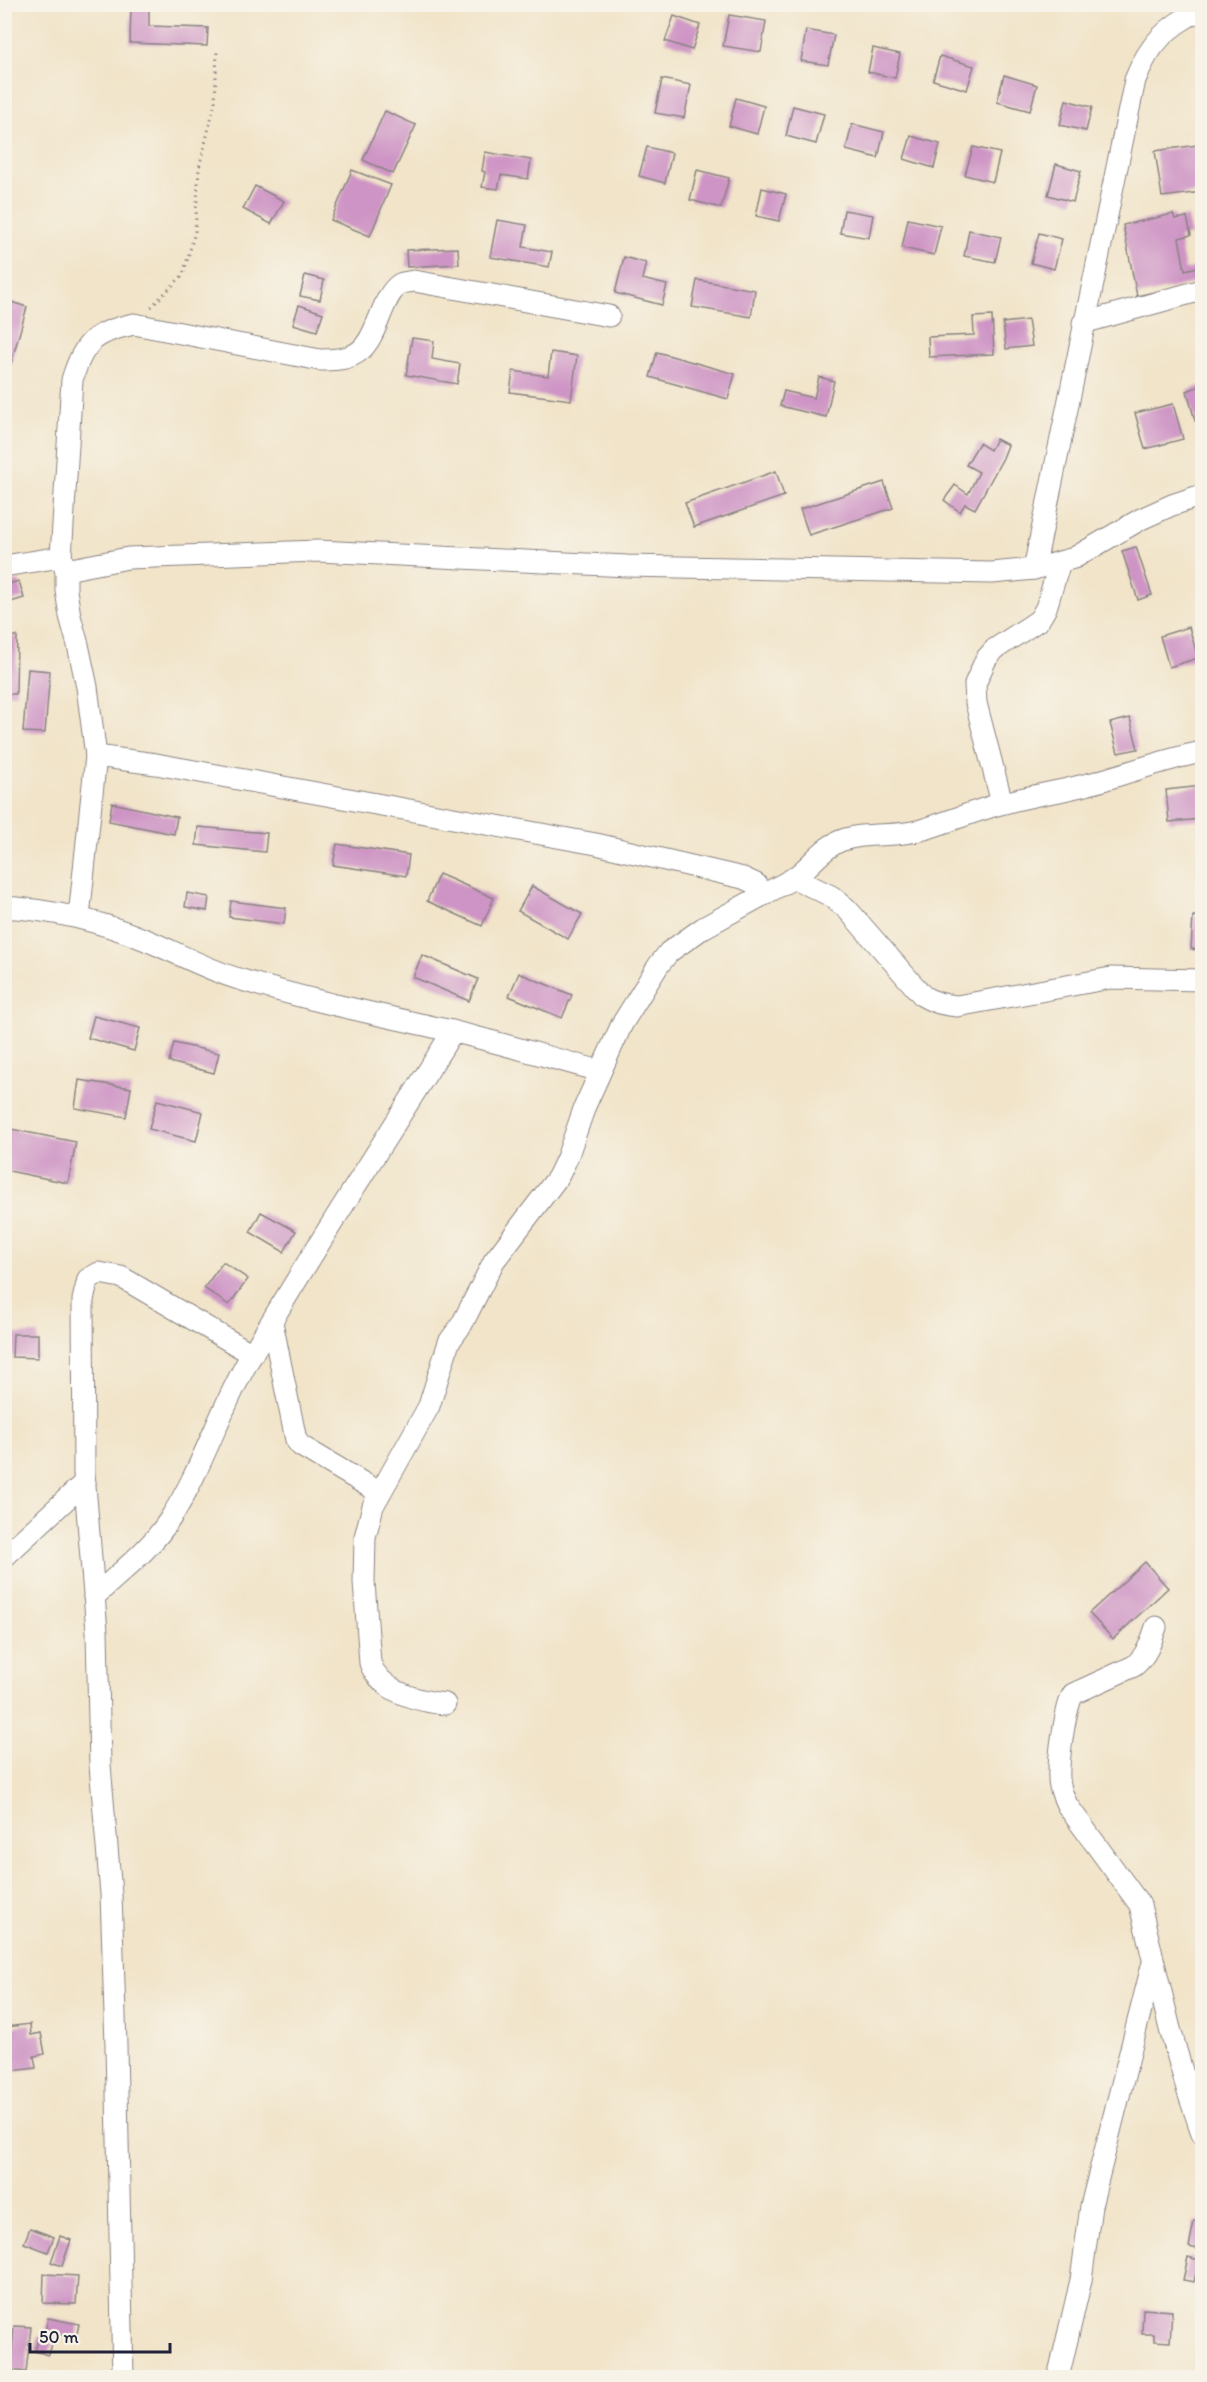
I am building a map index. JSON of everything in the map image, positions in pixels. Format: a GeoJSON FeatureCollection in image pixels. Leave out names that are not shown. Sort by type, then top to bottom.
{"type":"FeatureCollection","features":[{"type":"Feature","properties":{"kind":"street"},"geometry":{"type":"LineString","coordinates":[[1034,569],[1083,322],[1135,80],[1144,58],[1160,38],[1178,21],[1203,9]]}},
{"type":"Feature","properties":{"kind":"street"},"geometry":{"type":"LineString","coordinates":[[79,917],[96,756],[87,687],[69,616],[64,563],[72,380],[79,356],[91,342],[110,329],[134,324],[320,360],[339,359],[355,355],[366,344],[391,295],[399,285],[414,281],[609,316]]}},
{"type":"Feature","properties":{"kind":"street"},"geometry":{"type":"LineString","coordinates":[[1083,322],[1203,290]]}},
{"type":"Feature","properties":{"kind":"street"},"geometry":{"type":"LineString","coordinates":[[4,566],[129,558],[318,551],[627,566],[992,573],[1034,569],[1074,558],[1141,519],[1172,505],[1203,495]]}},
{"type":"Feature","properties":{"kind":"street"},"geometry":{"type":"LineString","coordinates":[[1002,803],[976,703],[975,684],[986,659],[995,649],[1039,620],[1047,608],[1060,562]]}},
{"type":"Feature","properties":{"kind":"street"},"geometry":{"type":"LineString","coordinates":[[445,1704],[418,1701],[381,1680],[372,1670],[364,1582],[365,1537],[373,1506],[429,1406],[449,1342],[462,1324],[494,1261],[558,1177],[585,1106],[621,1024],[669,952],[703,928],[808,869],[828,848],[840,841],[865,836],[900,835],[1002,803],[1104,780],[1165,759],[1203,752]]}},
{"type":"Feature","properties":{"kind":"street"},"geometry":{"type":"LineString","coordinates":[[96,756],[178,768],[596,844],[743,878],[756,884],[764,894]]}},
{"type":"Feature","properties":{"kind":"street"},"geometry":{"type":"LineString","coordinates":[[794,878],[831,896],[847,909],[923,996],[932,1002],[944,1005],[957,1006],[1111,978],[1203,980]]}},
{"type":"Feature","properties":{"kind":"street"},"geometry":{"type":"LineString","coordinates":[[4,907],[79,917],[146,940],[240,980],[600,1071]]}},
{"type":"Feature","properties":{"kind":"street"},"geometry":{"type":"LineString","coordinates":[[94,1597],[144,1549],[170,1520],[198,1468],[237,1381],[252,1354],[453,1032]]}},
{"type":"Feature","properties":{"kind":"street"},"geometry":{"type":"LineString","coordinates":[[123,2378],[111,1894],[100,1765],[94,1597],[85,1482],[82,1323],[83,1300],[88,1279],[99,1273],[121,1277],[252,1354]]}},
{"type":"Feature","properties":{"kind":"street"},"geometry":{"type":"LineString","coordinates":[[272,1322],[296,1440],[301,1446],[380,1493]]}},
{"type":"Feature","properties":{"kind":"street"},"geometry":{"type":"LineString","coordinates":[[4,1557],[85,1482]]}},
{"type":"Feature","properties":{"kind":"street"},"geometry":{"type":"LineString","coordinates":[[1156,1627],[1149,1647],[1142,1659],[1134,1666],[1073,1694],[1066,1716],[1059,1777],[1060,1789],[1067,1804],[1140,1905],[1188,2092],[1203,2133]]}},
{"type":"Feature","properties":{"kind":"street"},"geometry":{"type":"LineString","coordinates":[[1058,2378],[1081,2280],[1096,2184],[1154,1962]]}},
{"type":"Feature","properties":{"kind":"path"},"geometry":{"type":"LineString","coordinates":[[148,310],[183,274],[195,232],[199,168],[215,103],[218,50]]}},
{"type":"Feature","properties":{"kind":"building"},"geometry":{"type":"Polygon","coordinates":[[[131,4],[149,4],[149,26],[208,28],[207,46],[130,43],[131,4]]]}},
{"type":"Feature","properties":{"kind":"building"},"geometry":{"type":"Polygon","coordinates":[[[729,15],[766,21],[761,52],[723,46],[729,15]]]}},
{"type":"Feature","properties":{"kind":"building"},"geometry":{"type":"Polygon","coordinates":[[[674,16],[700,25],[692,50],[665,41],[674,16]]]}},
{"type":"Feature","properties":{"kind":"building"},"geometry":{"type":"Polygon","coordinates":[[[806,30],[834,35],[828,65],[801,61],[806,30]]]}},
{"type":"Feature","properties":{"kind":"building"},"geometry":{"type":"Polygon","coordinates":[[[873,48],[900,54],[895,78],[868,72],[873,48]]]}},
{"type":"Feature","properties":{"kind":"building"},"geometry":{"type":"Polygon","coordinates":[[[940,56],[974,66],[967,90],[933,80],[940,56]]]}},
{"type":"Feature","properties":{"kind":"building"},"geometry":{"type":"Polygon","coordinates":[[[1004,75],[1037,85],[1030,111],[997,102],[1004,75]]]}},
{"type":"Feature","properties":{"kind":"building"},"geometry":{"type":"Polygon","coordinates":[[[662,79],[691,85],[684,118],[655,113],[662,79]]]}},
{"type":"Feature","properties":{"kind":"building"},"geometry":{"type":"Polygon","coordinates":[[[736,98],[764,106],[757,134],[729,126],[736,98]]]}},
{"type":"Feature","properties":{"kind":"building"},"geometry":{"type":"Polygon","coordinates":[[[1066,100],[1092,107],[1086,131],[1060,125],[1066,100]]]}},
{"type":"Feature","properties":{"kind":"building"},"geometry":{"type":"Polygon","coordinates":[[[793,106],[824,114],[816,144],[786,136],[793,106]]]}},
{"type":"Feature","properties":{"kind":"building"},"geometry":{"type":"Polygon","coordinates":[[[385,111],[416,125],[393,174],[363,160],[385,111]]]}},
{"type":"Feature","properties":{"kind":"building"},"geometry":{"type":"Polygon","coordinates":[[[852,124],[884,132],[878,158],[846,150],[852,124]]]}},
{"type":"Feature","properties":{"kind":"building"},"geometry":{"type":"Polygon","coordinates":[[[911,136],[940,144],[934,168],[904,159],[911,136]]]}},
{"type":"Feature","properties":{"kind":"building"},"geometry":{"type":"Polygon","coordinates":[[[1197,145],[1202,192],[1162,197],[1155,151],[1197,145]]]}},
{"type":"Feature","properties":{"kind":"building"},"geometry":{"type":"Polygon","coordinates":[[[647,147],[672,153],[665,183],[639,176],[647,147]]]}},
{"type":"Feature","properties":{"kind":"building"},"geometry":{"type":"Polygon","coordinates":[[[973,147],[1000,153],[993,182],[965,175],[973,147]]]}},
{"type":"Feature","properties":{"kind":"building"},"geometry":{"type":"Polygon","coordinates":[[[485,152],[531,160],[528,179],[501,175],[498,189],[482,187],[485,152]]]}},
{"type":"Feature","properties":{"kind":"building"},"geometry":{"type":"Polygon","coordinates":[[[1056,164],[1081,171],[1073,202],[1048,195],[1056,164]]]}},
{"type":"Feature","properties":{"kind":"building"},"geometry":{"type":"Polygon","coordinates":[[[352,170],[391,185],[370,236],[331,220],[352,170]]]}},
{"type":"Feature","properties":{"kind":"building"},"geometry":{"type":"Polygon","coordinates":[[[697,170],[729,178],[721,208],[690,200],[697,170]]]}},
{"type":"Feature","properties":{"kind":"building"},"geometry":{"type":"Polygon","coordinates":[[[255,186],[284,201],[271,224],[243,209],[255,186]]]}},
{"type":"Feature","properties":{"kind":"building"},"geometry":{"type":"Polygon","coordinates":[[[762,188],[786,194],[779,221],[756,216],[762,188]]]}},
{"type":"Feature","properties":{"kind":"building"},"geometry":{"type":"Polygon","coordinates":[[[844,210],[873,215],[869,238],[840,233],[844,210]]]}},
{"type":"Feature","properties":{"kind":"building"},"geometry":{"type":"Polygon","coordinates":[[[1173,214],[1175,219],[1187,217],[1191,235],[1179,238],[1185,270],[1202,266],[1202,281],[1137,296],[1123,225],[1173,214]]]}},
{"type":"Feature","properties":{"kind":"building"},"geometry":{"type":"Polygon","coordinates":[[[908,219],[941,226],[934,255],[902,248],[908,219]]]}},
{"type":"Feature","properties":{"kind":"building"},"geometry":{"type":"Polygon","coordinates":[[[497,220],[527,225],[523,247],[552,252],[549,267],[490,257],[497,220]]]}},
{"type":"Feature","properties":{"kind":"building"},"geometry":{"type":"Polygon","coordinates":[[[969,230],[1001,237],[995,262],[964,256],[969,230]]]}},
{"type":"Feature","properties":{"kind":"building"},"geometry":{"type":"Polygon","coordinates":[[[1039,233],[1062,239],[1054,269],[1031,263],[1039,233]]]}},
{"type":"Feature","properties":{"kind":"building"},"geometry":{"type":"Polygon","coordinates":[[[458,248],[459,264],[407,267],[406,250],[458,248]]]}},
{"type":"Feature","properties":{"kind":"building"},"geometry":{"type":"Polygon","coordinates":[[[624,257],[646,263],[642,279],[667,285],[662,305],[615,293],[624,257]]]}},
{"type":"Feature","properties":{"kind":"building"},"geometry":{"type":"Polygon","coordinates":[[[305,275],[324,280],[320,300],[300,296],[305,275]]]}},
{"type":"Feature","properties":{"kind":"building"},"geometry":{"type":"Polygon","coordinates":[[[697,280],[755,290],[751,317],[692,307],[697,280]]]}},
{"type":"Feature","properties":{"kind":"building"},"geometry":{"type":"Polygon","coordinates":[[[5,300],[27,307],[5,384],[5,300]]]}},
{"type":"Feature","properties":{"kind":"building"},"geometry":{"type":"Polygon","coordinates":[[[299,305],[323,313],[317,331],[293,324],[299,305]]]}},
{"type":"Feature","properties":{"kind":"building"},"geometry":{"type":"Polygon","coordinates":[[[992,316],[994,354],[929,357],[928,337],[974,335],[973,317],[992,316]]]}},
{"type":"Feature","properties":{"kind":"building"},"geometry":{"type":"Polygon","coordinates":[[[1028,320],[1032,346],[1006,349],[1003,323],[1028,320]]]}},
{"type":"Feature","properties":{"kind":"building"},"geometry":{"type":"Polygon","coordinates":[[[412,338],[434,341],[432,359],[460,364],[457,384],[406,375],[412,338]]]}},
{"type":"Feature","properties":{"kind":"building"},"geometry":{"type":"Polygon","coordinates":[[[551,352],[577,356],[571,400],[510,392],[513,371],[548,376],[551,352]]]}},
{"type":"Feature","properties":{"kind":"building"},"geometry":{"type":"Polygon","coordinates":[[[657,352],[735,374],[728,399],[650,377],[657,352]]]}},
{"type":"Feature","properties":{"kind":"building"},"geometry":{"type":"Polygon","coordinates":[[[819,377],[834,381],[826,417],[780,406],[784,391],[814,398],[819,377]]]}},
{"type":"Feature","properties":{"kind":"building"},"geometry":{"type":"Polygon","coordinates":[[[1202,385],[1202,422],[1199,423],[1195,421],[1187,391],[1202,385]]]}},
{"type":"Feature","properties":{"kind":"building"},"geometry":{"type":"Polygon","coordinates":[[[1173,404],[1183,439],[1145,449],[1135,413],[1173,404]]]}},
{"type":"Feature","properties":{"kind":"building"},"geometry":{"type":"Polygon","coordinates":[[[996,439],[1008,445],[1003,458],[975,509],[965,504],[960,512],[944,500],[955,485],[968,494],[979,472],[966,465],[979,443],[990,450],[996,439]]]}},
{"type":"Feature","properties":{"kind":"building"},"geometry":{"type":"Polygon","coordinates":[[[776,471],[784,496],[694,527],[685,503],[776,471]]]}},
{"type":"Feature","properties":{"kind":"building"},"geometry":{"type":"Polygon","coordinates":[[[884,482],[893,508],[809,535],[800,509],[884,482]]]}},
{"type":"Feature","properties":{"kind":"building"},"geometry":{"type":"Polygon","coordinates":[[[1136,547],[1152,595],[1138,600],[1122,551],[1136,547]]]}},
{"type":"Feature","properties":{"kind":"building"},"geometry":{"type":"Polygon","coordinates":[[[19,581],[24,598],[4,604],[4,585],[19,581]]]}},
{"type":"Feature","properties":{"kind":"building"},"geometry":{"type":"Polygon","coordinates":[[[1189,627],[1198,658],[1169,667],[1160,636],[1189,627]]]}},
{"type":"Feature","properties":{"kind":"building"},"geometry":{"type":"Polygon","coordinates":[[[5,636],[17,636],[16,694],[4,694],[5,636]]]}},
{"type":"Feature","properties":{"kind":"building"},"geometry":{"type":"Polygon","coordinates":[[[28,669],[50,671],[45,733],[23,732],[28,669]]]}},
{"type":"Feature","properties":{"kind":"building"},"geometry":{"type":"Polygon","coordinates":[[[1202,685],[1202,706],[1201,707],[1198,686],[1202,685]]]}},
{"type":"Feature","properties":{"kind":"building"},"geometry":{"type":"Polygon","coordinates":[[[1130,718],[1138,749],[1118,753],[1110,723],[1130,718]]]}},
{"type":"Feature","properties":{"kind":"building"},"geometry":{"type":"Polygon","coordinates":[[[1202,786],[1202,819],[1169,822],[1166,790],[1202,786]]]}},
{"type":"Feature","properties":{"kind":"building"},"geometry":{"type":"Polygon","coordinates":[[[112,803],[177,817],[174,834],[109,821],[112,803]]]}},
{"type":"Feature","properties":{"kind":"building"},"geometry":{"type":"Polygon","coordinates":[[[198,827],[267,833],[265,852],[196,845],[198,827]]]}},
{"type":"Feature","properties":{"kind":"building"},"geometry":{"type":"Polygon","coordinates":[[[337,844],[409,855],[406,876],[333,865],[337,844]]]}},
{"type":"Feature","properties":{"kind":"building"},"geometry":{"type":"Polygon","coordinates":[[[439,874],[494,898],[482,926],[427,901],[439,874]]]}},
{"type":"Feature","properties":{"kind":"building"},"geometry":{"type":"Polygon","coordinates":[[[532,886],[582,914],[568,939],[518,911],[532,886]]]}},
{"type":"Feature","properties":{"kind":"building"},"geometry":{"type":"Polygon","coordinates":[[[187,893],[209,897],[207,911],[185,907],[187,893]]]}},
{"type":"Feature","properties":{"kind":"building"},"geometry":{"type":"Polygon","coordinates":[[[231,901],[286,908],[284,924],[229,917],[231,901]]]}},
{"type":"Feature","properties":{"kind":"building"},"geometry":{"type":"Polygon","coordinates":[[[1193,916],[1202,917],[1202,950],[1191,949],[1193,916]]]}},
{"type":"Feature","properties":{"kind":"building"},"geometry":{"type":"Polygon","coordinates":[[[422,955],[478,979],[469,1001],[413,977],[422,955]]]}},
{"type":"Feature","properties":{"kind":"building"},"geometry":{"type":"Polygon","coordinates":[[[519,973],[572,995],[562,1018],[509,996],[519,973]]]}},
{"type":"Feature","properties":{"kind":"building"},"geometry":{"type":"Polygon","coordinates":[[[94,1016],[140,1028],[134,1051],[88,1038],[94,1016]]]}},
{"type":"Feature","properties":{"kind":"building"},"geometry":{"type":"Polygon","coordinates":[[[174,1043],[219,1053],[214,1073],[169,1062],[174,1043]]]}},
{"type":"Feature","properties":{"kind":"building"},"geometry":{"type":"Polygon","coordinates":[[[79,1080],[131,1088],[126,1117],[75,1108],[79,1080]]]}},
{"type":"Feature","properties":{"kind":"building"},"geometry":{"type":"Polygon","coordinates":[[[157,1100],[203,1112],[196,1141],[149,1129],[157,1100]]]}},
{"type":"Feature","properties":{"kind":"building"},"geometry":{"type":"Polygon","coordinates":[[[6,1128],[76,1142],[68,1183],[4,1170],[6,1128]]]}},
{"type":"Feature","properties":{"kind":"building"},"geometry":{"type":"Polygon","coordinates":[[[261,1212],[296,1231],[284,1252],[250,1232],[261,1212]]]}},
{"type":"Feature","properties":{"kind":"building"},"geometry":{"type":"Polygon","coordinates":[[[223,1262],[248,1279],[229,1305],[204,1288],[223,1262]]]}},
{"type":"Feature","properties":{"kind":"building"},"geometry":{"type":"Polygon","coordinates":[[[13,1334],[38,1334],[38,1358],[12,1357],[13,1334]]]}},
{"type":"Feature","properties":{"kind":"building"},"geometry":{"type":"Polygon","coordinates":[[[1145,1562],[1168,1588],[1113,1639],[1089,1613],[1145,1562]]]}},
{"type":"Feature","properties":{"kind":"building"},"geometry":{"type":"Polygon","coordinates":[[[30,2024],[31,2035],[41,2033],[45,2054],[34,2056],[36,2068],[12,2071],[6,2027],[30,2024]]]}},
{"type":"Feature","properties":{"kind":"building"},"geometry":{"type":"Polygon","coordinates":[[[1194,2221],[1202,2222],[1202,2250],[1189,2247],[1194,2221]]]}},
{"type":"Feature","properties":{"kind":"building"},"geometry":{"type":"Polygon","coordinates":[[[30,2228],[54,2237],[48,2252],[24,2243],[30,2228]]]}},
{"type":"Feature","properties":{"kind":"building"},"geometry":{"type":"Polygon","coordinates":[[[60,2236],[71,2240],[62,2266],[51,2262],[60,2236]]]}},
{"type":"Feature","properties":{"kind":"building"},"geometry":{"type":"Polygon","coordinates":[[[1188,2257],[1199,2260],[1194,2282],[1183,2280],[1188,2257]]]}},
{"type":"Feature","properties":{"kind":"building"},"geometry":{"type":"Polygon","coordinates":[[[44,2274],[78,2276],[76,2304],[43,2303],[44,2274]]]}},
{"type":"Feature","properties":{"kind":"building"},"geometry":{"type":"Polygon","coordinates":[[[1143,2309],[1172,2311],[1170,2342],[1154,2341],[1154,2334],[1142,2334],[1143,2309]]]}},
{"type":"Feature","properties":{"kind":"building"},"geometry":{"type":"Polygon","coordinates":[[[48,2318],[79,2324],[76,2338],[45,2332],[48,2318]]]}},
{"type":"Feature","properties":{"kind":"building"},"geometry":{"type":"Polygon","coordinates":[[[14,2326],[31,2327],[26,2372],[10,2370],[14,2326]]]}},
{"type":"Feature","properties":{"kind":"building"},"geometry":{"type":"Polygon","coordinates":[[[39,2336],[53,2340],[49,2355],[35,2351],[39,2336]]]}}]}
